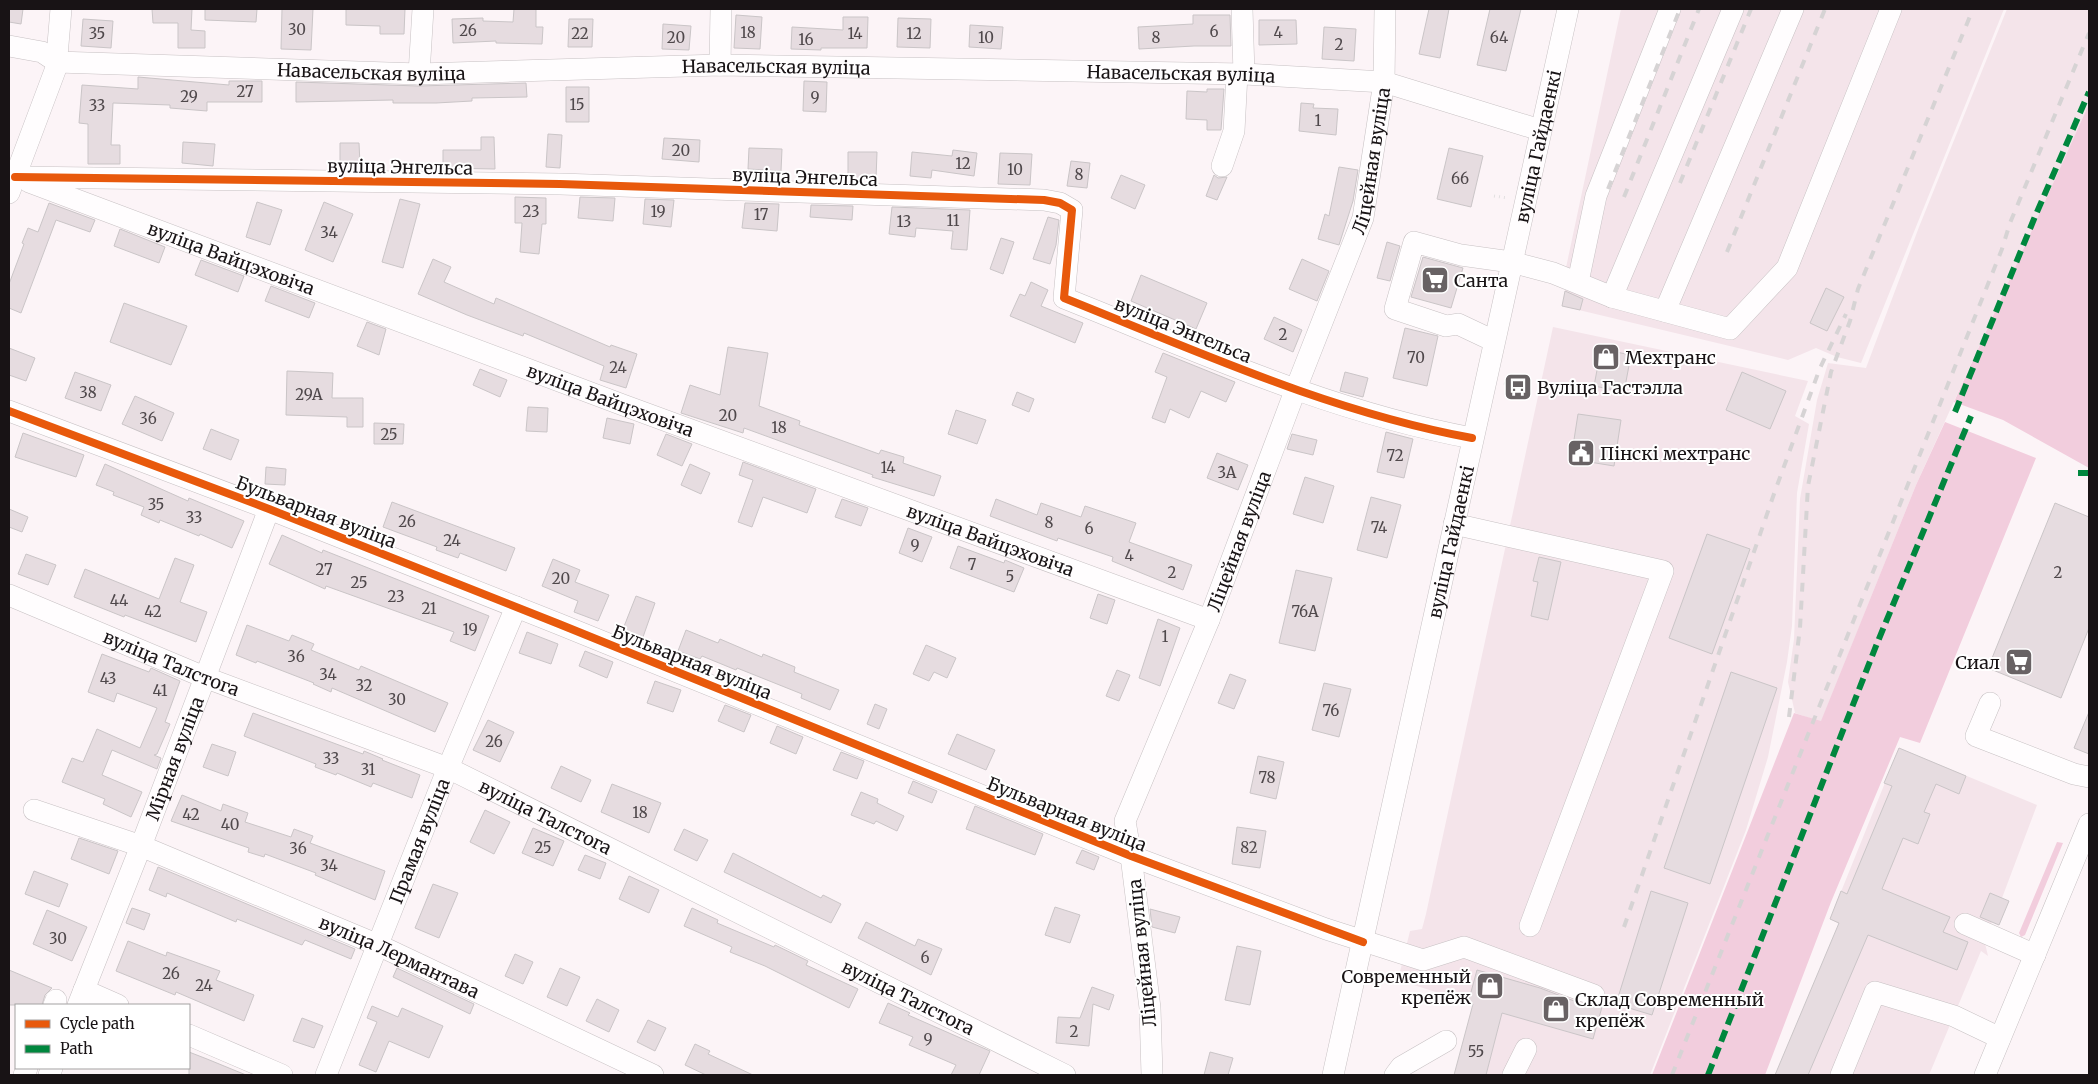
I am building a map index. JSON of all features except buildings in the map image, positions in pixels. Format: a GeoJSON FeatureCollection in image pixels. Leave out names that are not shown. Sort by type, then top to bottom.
{"type":"FeatureCollection","features":[{"type":"Feature","properties":{"kind":"street"},"geometry":{"type":"LineString","coordinates":[[12,185],[57,62],[61,9]]}},
{"type":"Feature","properties":{"kind":"street"},"geometry":{"type":"LineString","coordinates":[[420,74],[423,9]]}},
{"type":"Feature","properties":{"kind":"street"},"geometry":{"type":"LineString","coordinates":[[720,65],[721,9]]}},
{"type":"Feature","properties":{"kind":"street"},"geometry":{"type":"LineString","coordinates":[[1222,166],[1234,131],[1241,74],[1242,9]]}},
{"type":"Feature","properties":{"kind":"street","name":"Ліцейная вуліца"},"geometry":{"type":"LineString","coordinates":[[1152,1075],[1150,1008],[1125,821],[1208,620],[1363,218],[1384,82],[1385,9]]}},
{"type":"Feature","properties":{"kind":"street","name":"вуліца Гайдаенкі"},"geometry":{"type":"LineString","coordinates":[[1333,1075],[1568,9]]}},
{"type":"Feature","properties":{"kind":"street"},"geometry":{"type":"LineString","coordinates":[[1578,282],[1596,196],[1670,9]]}},
{"type":"Feature","properties":{"kind":"street"},"geometry":{"type":"LineString","coordinates":[[1612,297],[1733,9]]}},
{"type":"Feature","properties":{"kind":"street"},"geometry":{"type":"LineString","coordinates":[[1665,311],[1793,9]]}},
{"type":"Feature","properties":{"kind":"street"},"geometry":{"type":"LineString","coordinates":[[1494,341],[1458,324],[1446,326],[1395,309],[1414,242],[1461,255],[1511,262],[1553,272],[1612,297],[1730,329],[1787,268],[1891,9]]}},
{"type":"Feature","properties":{"kind":"street","name":"Навасельская вуліца"},"geometry":{"type":"LineString","coordinates":[[9,46],[42,52],[57,62],[420,74],[720,65],[1241,74],[1384,82],[1540,130]]}},
{"type":"Feature","properties":{"kind":"street","name":"вуліца Энгельса"},"geometry":{"type":"LineString","coordinates":[[12,185],[560,184],[1024,199],[1060,203],[1072,210],[1064,298],[1295,391],[1432,431],[1472,438]]}},
{"type":"Feature","properties":{"kind":"street","name":"вуліца Вайцэховіча"},"geometry":{"type":"LineString","coordinates":[[12,185],[623,405],[1208,620]]}},
{"type":"Feature","properties":{"kind":"street","name":"Бульварная вуліца"},"geometry":{"type":"LineString","coordinates":[[9,412],[269,509],[1131,856],[1363,942],[1424,960],[1464,947],[1594,995]]}},
{"type":"Feature","properties":{"kind":"street","name":"Мірная вуліца"},"geometry":{"type":"LineString","coordinates":[[81,998],[269,509]]}},
{"type":"Feature","properties":{"kind":"street"},"geometry":{"type":"LineString","coordinates":[[1454,524],[1663,571],[1530,926]]}},
{"type":"Feature","properties":{"kind":"street","name":"вуліца Талстога"},"geometry":{"type":"LineString","coordinates":[[9,595],[204,676],[448,768],[1065,1075]]}},
{"type":"Feature","properties":{"kind":"street","name":"Прамая вуліца"},"geometry":{"type":"LineString","coordinates":[[326,1075],[448,768],[516,607]]}},
{"type":"Feature","properties":{"kind":"street"},"geometry":{"type":"LineString","coordinates":[[1990,703],[1976,736],[2074,774],[2089,777]]}},
{"type":"Feature","properties":{"kind":"street","name":"вуліца Лермантава"},"geometry":{"type":"LineString","coordinates":[[34,810],[141,846],[378,945],[653,1075]]}},
{"type":"Feature","properties":{"kind":"street"},"geometry":{"type":"LineString","coordinates":[[1985,1075],[2089,824]]}},
{"type":"Feature","properties":{"kind":"street"},"geometry":{"type":"LineString","coordinates":[[1965,924],[2034,955]]}},
{"type":"Feature","properties":{"kind":"street"},"geometry":{"type":"LineString","coordinates":[[1840,1075],[1875,992],[1954,1016],[2000,1038]]}},
{"type":"Feature","properties":{"kind":"street"},"geometry":{"type":"LineString","coordinates":[[81,998],[113,1004]]}},
{"type":"Feature","properties":{"kind":"street"},"geometry":{"type":"LineString","coordinates":[[190,1035],[282,1075]]}},
{"type":"Feature","properties":{"kind":"street"},"geometry":{"type":"LineString","coordinates":[[1394,1075],[1401,1066],[1446,1040]]}},
{"type":"Feature","properties":{"kind":"street"},"geometry":{"type":"LineString","coordinates":[[1513,1075],[1526,1048]]}},
{"type":"Feature","properties":{"kind":"shaded area"},"geometry":{"type":"Polygon","coordinates":[[[1621,9],[2004,9],[1861,363],[1837,357],[1816,348],[1788,360],[1562,306],[1566,288],[1564,277],[1621,9]]]}},
{"type":"Feature","properties":{"kind":"shaded area"},"geometry":{"type":"Polygon","coordinates":[[[2007,9],[2089,9],[2089,104],[1916,485],[1821,722],[1795,713],[1788,682],[1794,639],[1800,499],[1817,400],[1828,363],[1866,368],[1919,227],[2007,9]]]}},
{"type":"Feature","properties":{"kind":"shaded area"},"geometry":{"type":"Polygon","coordinates":[[[2089,104],[2089,468],[2003,420],[1954,402],[2089,104]]]}},
{"type":"Feature","properties":{"kind":"shaded area","name":"Пінскі мехтранс"},"geometry":{"type":"Polygon","coordinates":[[[1553,327],[1808,381],[1795,416],[1809,424],[1797,493],[1792,626],[1787,662],[1768,757],[1746,830],[1650,1075],[1486,1075],[1502,1013],[1398,980],[1410,931],[1422,929],[1426,914],[1553,327]]]}},
{"type":"Feature","properties":{"kind":"shaded area"},"geometry":{"type":"Polygon","coordinates":[[[1945,422],[2036,458],[1920,743],[1900,737],[1831,902],[1765,1075],[1652,1075],[1794,713],[1821,721],[1916,485],[1945,422]]]}},
{"type":"Feature","properties":{"kind":"shaded area"},"geometry":{"type":"Polygon","coordinates":[[[1899,748],[2037,805],[2002,898],[1999,925],[1992,922],[1984,939],[1988,956],[1981,951],[1929,1075],[1775,1075],[1839,924],[1830,919],[1899,748]]]}},
{"type":"Feature","properties":{"kind":"shaded area"},"geometry":{"type":"Polygon","coordinates":[[[2057,842],[2063,843],[2025,935],[2021,937],[2019,933],[2057,842]]]}},
{"type":"Feature","properties":{"kind":"railway"},"geometry":{"type":"LineString","coordinates":[[1608,189],[1680,9]]}},
{"type":"Feature","properties":{"kind":"railway"},"geometry":{"type":"LineString","coordinates":[[1624,197],[1699,9]]}},
{"type":"Feature","properties":{"kind":"railway"},"geometry":{"type":"LineString","coordinates":[[1680,183],[1751,9]]}},
{"type":"Feature","properties":{"kind":"railway"},"geometry":{"type":"LineString","coordinates":[[1727,252],[1825,9]]}},
{"type":"Feature","properties":{"kind":"railway"},"geometry":{"type":"LineString","coordinates":[[1789,717],[1800,628],[1808,486],[1831,372],[1850,321],[1858,289],[1973,9]]}},
{"type":"Feature","properties":{"kind":"railway"},"geometry":{"type":"LineString","coordinates":[[1672,1075],[2002,249],[2010,223],[2089,33]]}},
{"type":"Feature","properties":{"kind":"railway"},"geometry":{"type":"LineString","coordinates":[[1624,927],[1775,491],[1820,368],[1846,314]]}},
{"type":"Feature","properties":{"kind":"marked path"},"geometry":{"type":"LineString","coordinates":[[1955,412],[2034,219],[2089,92]]}},
{"type":"Feature","properties":{"kind":"marked path"},"geometry":{"type":"LineString","coordinates":[[1708,1075],[1876,646],[1971,416]]}},
{"type":"Feature","properties":{"kind":"marked path"},"geometry":{"type":"LineString","coordinates":[[2078,473],[2089,473]]}},
{"type":"Feature","properties":{"kind":"cycle path"},"geometry":{"type":"LineString","coordinates":[[15,177],[560,184],[1044,200],[1060,203],[1072,210],[1064,298],[1214,359],[1316,396],[1367,413],[1419,427],[1472,438]]}},
{"type":"Feature","properties":{"kind":"cycle path"},"geometry":{"type":"LineString","coordinates":[[9,411],[269,509],[559,624],[1131,856],[1363,942]]}},
{"type":"Feature","properties":{"kind":"place","name":"Санта"},"geometry":{"type":"Point","coordinates":[1435,280]}},
{"type":"Feature","properties":{"kind":"place","name":"Мехтранс"},"geometry":{"type":"Point","coordinates":[1606,357]}},
{"type":"Feature","properties":{"kind":"place","name":"Вуліца Гастэлла"},"geometry":{"type":"Point","coordinates":[1518,387]}},
{"type":"Feature","properties":{"kind":"place","name":"Пінскі мехтранс"},"geometry":{"type":"Point","coordinates":[1581,453]}},
{"type":"Feature","properties":{"kind":"place","name":"Сиал"},"geometry":{"type":"Point","coordinates":[2019,662]}},
{"type":"Feature","properties":{"kind":"place","name":"Современный крепёж"},"geometry":{"type":"Point","coordinates":[1490,986]}},
{"type":"Feature","properties":{"kind":"place","name":"Склад Современный крепёж"},"geometry":{"type":"Point","coordinates":[1556,1009]}}]}
